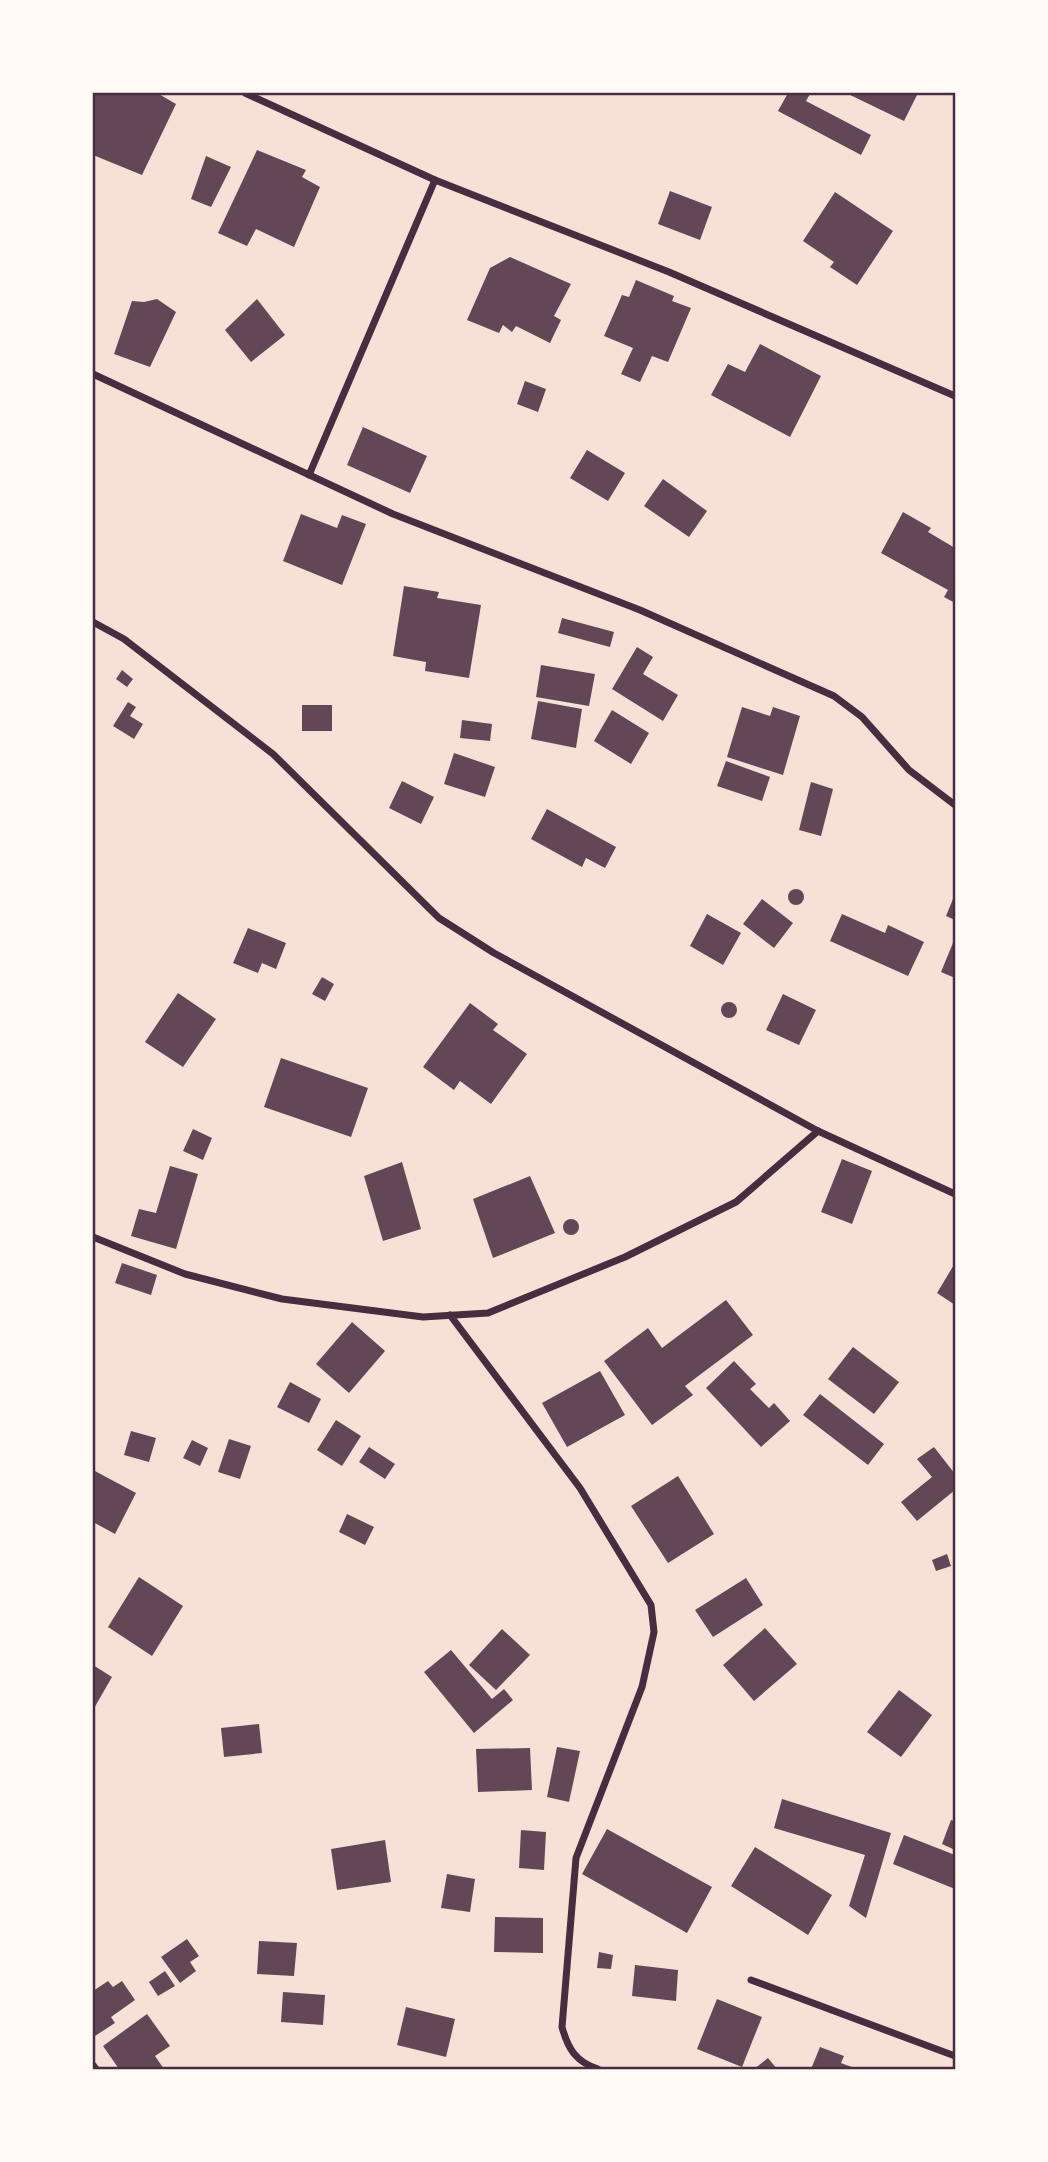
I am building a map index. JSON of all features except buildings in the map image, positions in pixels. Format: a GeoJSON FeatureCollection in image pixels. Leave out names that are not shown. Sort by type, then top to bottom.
{"type":"FeatureCollection","features":[{"type":"Feature","properties":{"kind":"street"},"geometry":{"type":"LineString","coordinates":[[245,93],[435,180],[668,272],[955,396]]}},
{"type":"Feature","properties":{"kind":"street"},"geometry":{"type":"LineString","coordinates":[[309,475],[435,180]]}},
{"type":"Feature","properties":{"kind":"street"},"geometry":{"type":"LineString","coordinates":[[93,374],[393,514],[640,610],[834,696],[862,717],[909,771],[955,805]]}},
{"type":"Feature","properties":{"kind":"street"},"geometry":{"type":"LineString","coordinates":[[93,622],[124,639],[273,754],[439,918],[494,953],[818,1131],[955,1194]]}},
{"type":"Feature","properties":{"kind":"street"},"geometry":{"type":"LineString","coordinates":[[93,1237],[185,1275],[282,1299],[423,1317],[488,1313],[637,1251],[736,1202],[818,1131]]}},
{"type":"Feature","properties":{"kind":"street"},"geometry":{"type":"LineString","coordinates":[[450,1315],[580,1488],[651,1605],[654,1632],[642,1687],[576,1858],[562,2027],[567,2048],[585,2065],[598,2069]]}},
{"type":"Feature","properties":{"kind":"street"},"geometry":{"type":"LineString","coordinates":[[751,1980],[955,2056]]}},
{"type":"Feature","properties":{"kind":"street"},"geometry":{"type":"LineString","coordinates":[[93,2065],[96,2069]]}}]}
